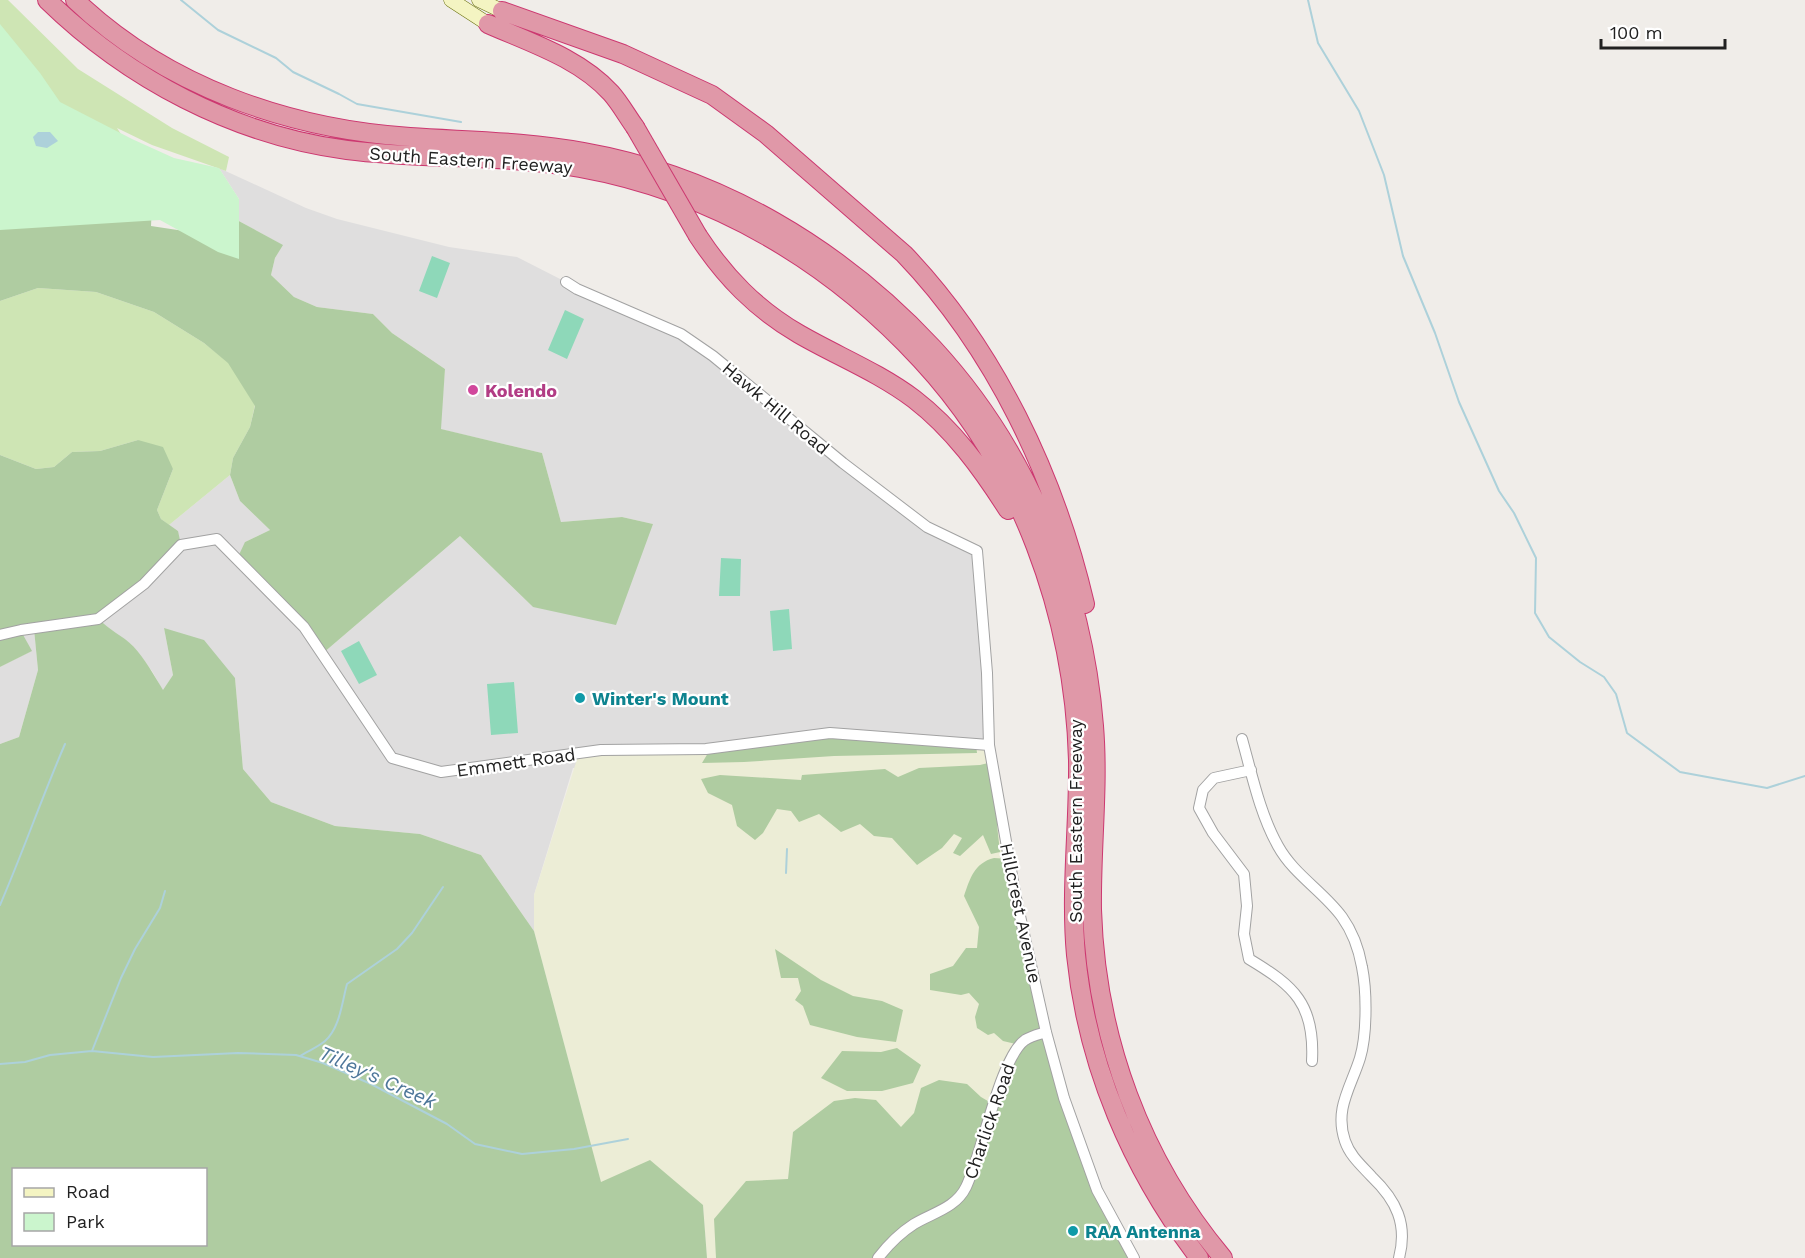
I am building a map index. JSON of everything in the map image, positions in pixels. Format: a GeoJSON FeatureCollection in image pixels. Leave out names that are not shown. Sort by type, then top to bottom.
{"type":"FeatureCollection","features":[{"type":"Feature","properties":{"kind":"highway","name":"South Eastern Freeway"},"geometry":{"type":"LineString","coordinates":[[47,0],[102,49],[139,74],[199,105],[261,130],[304,142],[346,150],[540,162],[605,173],[673,192],[712,208],[752,227],[825,273],[868,308],[924,363],[952,397],[1000,471],[1038,552],[1064,638],[1072,681],[1077,734],[1074,908],[1076,953],[1089,1028],[1104,1082],[1120,1126],[1161,1204],[1199,1258]]}},
{"type":"Feature","properties":{"kind":"highway","name":"South Eastern Freeway"},"geometry":{"type":"LineString","coordinates":[[75,0],[118,36],[155,61],[194,82],[277,115],[321,126],[366,132],[553,147],[627,161],[673,175],[753,209],[828,254],[897,311],[938,353],[966,388],[1001,439],[1041,513],[1057,555],[1081,639],[1094,728],[1092,908],[1095,954],[1110,1042],[1140,1126],[1160,1167],[1184,1206],[1223,1258]]}},
{"type":"Feature","properties":{"kind":"highway"},"geometry":{"type":"LineString","coordinates":[[502,11],[623,54],[703,90],[743,116],[904,255],[961,323],[1000,386],[1038,459],[1067,537],[1084,601],[1098,681],[1102,727],[1103,785],[1092,908]]}},
{"type":"Feature","properties":{"kind":"highway"},"geometry":{"type":"LineString","coordinates":[[488,24],[572,62],[595,78],[611,93],[635,127],[698,236],[724,273],[747,297],[799,334],[877,374],[915,399],[978,462],[1012,517],[1064,638]]}},
{"type":"Feature","properties":{"kind":"main road"},"geometry":{"type":"LineString","coordinates":[[451,0],[488,24]]}},
{"type":"Feature","properties":{"kind":"main road"},"geometry":{"type":"LineString","coordinates":[[479,0],[502,11]]}},
{"type":"Feature","properties":{"kind":"street","name":"Hawk Hill Road"},"geometry":{"type":"LineString","coordinates":[[566,282],[577,289],[681,334],[713,356],[843,463],[927,527],[977,551]]}},
{"type":"Feature","properties":{"kind":"street","name":"Emmett Road"},"geometry":{"type":"LineString","coordinates":[[0,635],[98,619],[144,584],[181,545],[218,539],[304,627],[392,758],[441,772],[601,750],[706,749],[830,733],[989,745]]}},
{"type":"Feature","properties":{"kind":"street","name":"Hillcrest Avenue"},"geometry":{"type":"LineString","coordinates":[[977,551],[987,673],[989,745],[1016,898],[1046,1032],[1064,1098],[1096,1190],[1134,1258]]}},
{"type":"Feature","properties":{"kind":"street"},"geometry":{"type":"LineString","coordinates":[[1242,739],[1263,811],[1278,846],[1292,867],[1342,916],[1354,938],[1362,968],[1365,1026],[1360,1058],[1346,1092],[1341,1118],[1345,1141],[1356,1160],[1381,1185],[1396,1206],[1403,1231],[1399,1258]]}},
{"type":"Feature","properties":{"kind":"street"},"geometry":{"type":"LineString","coordinates":[[1251,770],[1214,778],[1203,790],[1199,808],[1213,833],[1244,874],[1247,906],[1244,934],[1249,959],[1275,975],[1297,994],[1309,1024],[1312,1061]]}},
{"type":"Feature","properties":{"kind":"street","name":"Charlick Road"},"geometry":{"type":"LineString","coordinates":[[878,1258],[898,1237],[915,1224],[940,1212],[965,1190],[1010,1059],[1026,1039],[1046,1032]]}},
{"type":"Feature","properties":{"kind":"shaded area"},"geometry":{"type":"Polygon","coordinates":[[[219,168],[306,208],[337,219],[449,247],[517,257],[566,282],[681,334],[927,527],[977,551],[989,745],[573,768],[534,895],[534,931],[481,855],[420,834],[335,826],[271,802],[243,769],[235,678],[164,628],[173,675],[163,691],[152,671],[132,645],[98,619],[178,531],[169,525],[230,475],[240,501],[270,530],[245,542],[322,654],[460,536],[533,607],[653,524],[622,517],[561,522],[542,453],[440,429],[445,369],[392,333],[373,314],[317,307],[294,297],[271,275],[275,258],[282,245],[239,221],[239,199],[219,168]]]}},
{"type":"Feature","properties":{"kind":"shaded area"},"geometry":{"type":"Polygon","coordinates":[[[34,628],[38,670],[19,737],[0,744],[0,667],[31,651],[21,630],[34,628]]]}},
{"type":"Feature","properties":{"kind":"green space"},"geometry":{"type":"Polygon","coordinates":[[[0,0],[8,0],[78,69],[172,128],[229,157],[226,171],[152,145],[117,128],[126,142],[0,145],[0,0]]]}},
{"type":"Feature","properties":{"kind":"green space"},"geometry":{"type":"Polygon","coordinates":[[[0,24],[40,73],[60,102],[174,158],[219,168],[239,199],[239,259],[218,252],[160,220],[0,230],[0,24]]]}},
{"type":"Feature","properties":{"kind":"green space"},"geometry":{"type":"Polygon","coordinates":[[[0,145],[153,184],[151,226],[204,234],[237,220],[283,245],[275,258],[271,275],[294,297],[317,307],[373,314],[392,333],[445,369],[441,429],[542,453],[561,522],[622,517],[653,524],[616,625],[533,607],[460,536],[322,654],[237,559],[245,542],[270,530],[240,501],[230,475],[233,458],[250,427],[255,406],[228,363],[204,343],[154,312],[96,292],[38,288],[0,301],[0,145]]]}},
{"type":"Feature","properties":{"kind":"green space"},"geometry":{"type":"Polygon","coordinates":[[[432,256],[450,263],[437,298],[419,291],[432,256]]]}},
{"type":"Feature","properties":{"kind":"green space"},"geometry":{"type":"Polygon","coordinates":[[[38,288],[96,292],[154,312],[204,343],[229,363],[255,405],[250,427],[233,458],[230,475],[169,525],[161,519],[157,510],[173,469],[138,440],[100,451],[72,452],[54,467],[36,469],[0,455],[0,301],[38,288]]]}},
{"type":"Feature","properties":{"kind":"green space"},"geometry":{"type":"Polygon","coordinates":[[[565,310],[584,319],[567,359],[548,350],[565,310]]]}},
{"type":"Feature","properties":{"kind":"green space"},"geometry":{"type":"Polygon","coordinates":[[[138,440],[163,447],[173,469],[157,510],[161,519],[178,531],[181,545],[99,619],[133,646],[163,690],[173,675],[164,628],[204,640],[235,678],[243,769],[271,802],[335,826],[420,834],[481,855],[534,931],[601,1182],[650,1160],[703,1205],[707,1258],[0,1258],[0,744],[19,737],[38,670],[34,629],[21,631],[32,651],[0,667],[0,455],[36,469],[54,467],[72,452],[100,451],[138,440]]]}},
{"type":"Feature","properties":{"kind":"green space"},"geometry":{"type":"Polygon","coordinates":[[[721,558],[741,559],[740,596],[719,596],[721,558]]]}},
{"type":"Feature","properties":{"kind":"green space"},"geometry":{"type":"Polygon","coordinates":[[[789,609],[792,649],[773,651],[770,611],[789,609]]]}},
{"type":"Feature","properties":{"kind":"green space"},"geometry":{"type":"Polygon","coordinates":[[[359,641],[377,675],[359,684],[341,651],[359,641]]]}},
{"type":"Feature","properties":{"kind":"green space"},"geometry":{"type":"Polygon","coordinates":[[[514,682],[518,733],[491,735],[487,684],[514,682]]]}},
{"type":"Feature","properties":{"kind":"green space"},"geometry":{"type":"Polygon","coordinates":[[[830,733],[976,745],[977,753],[834,756],[702,763],[711,748],[830,733]]]}},
{"type":"Feature","properties":{"kind":"green space"},"geometry":{"type":"Polygon","coordinates":[[[989,745],[1046,1032],[998,1108],[878,1258],[707,1258],[703,1205],[601,1183],[534,931],[534,895],[579,753],[989,745]]]}},
{"type":"Feature","properties":{"kind":"green space"},"geometry":{"type":"Polygon","coordinates":[[[992,762],[1003,823],[997,825],[1000,852],[991,854],[983,835],[960,856],[953,853],[962,838],[954,834],[942,848],[917,865],[892,838],[874,836],[860,824],[841,832],[819,814],[799,822],[791,811],[777,809],[763,833],[755,840],[737,826],[732,805],[708,793],[701,779],[720,775],[801,780],[802,775],[885,769],[898,777],[919,768],[980,765],[992,762]]]}},
{"type":"Feature","properties":{"kind":"green space"},"geometry":{"type":"Polygon","coordinates":[[[1009,859],[1046,1032],[1097,1190],[1134,1258],[716,1258],[714,1219],[746,1181],[788,1179],[793,1132],[834,1101],[855,1098],[876,1100],[901,1127],[914,1113],[921,1088],[939,1080],[967,1084],[981,1097],[998,1107],[1016,1050],[1020,1045],[1003,1041],[994,1033],[988,1035],[977,1028],[975,1017],[979,1004],[969,993],[961,995],[930,990],[930,974],[953,966],[966,948],[977,948],[979,927],[964,896],[977,868],[987,860],[1009,859]]]}},
{"type":"Feature","properties":{"kind":"green space"},"geometry":{"type":"Polygon","coordinates":[[[775,949],[821,980],[853,996],[882,1001],[903,1010],[896,1042],[857,1037],[810,1025],[803,1006],[795,1000],[801,991],[798,978],[781,978],[775,949]]]}},
{"type":"Feature","properties":{"kind":"green space"},"geometry":{"type":"Polygon","coordinates":[[[897,1048],[921,1065],[913,1083],[882,1091],[847,1091],[821,1078],[842,1051],[881,1052],[897,1048]]]}},
{"type":"Feature","properties":{"kind":"water"},"geometry":{"type":"Polygon","coordinates":[[[38,132],[50,132],[58,141],[47,148],[36,146],[33,137],[38,132]]]}},
{"type":"Feature","properties":{"kind":"waterway"},"geometry":{"type":"LineString","coordinates":[[181,0],[218,30],[276,58],[293,72],[357,104],[461,122]]}},
{"type":"Feature","properties":{"kind":"waterway"},"geometry":{"type":"LineString","coordinates":[[1308,0],[1318,43],[1359,111],[1384,175],[1403,256],[1435,333],[1459,402],[1499,491],[1514,513],[1536,558],[1535,613],[1549,637],[1580,662],[1604,677],[1616,694],[1627,733],[1680,772],[1767,788],[1805,776]]}},
{"type":"Feature","properties":{"kind":"waterway"},"geometry":{"type":"LineString","coordinates":[[0,905],[65,744]]}},
{"type":"Feature","properties":{"kind":"waterway"},"geometry":{"type":"LineString","coordinates":[[786,873],[787,849]]}},
{"type":"Feature","properties":{"kind":"waterway"},"geometry":{"type":"LineString","coordinates":[[300,1056],[330,1036],[340,1014],[347,984],[397,949],[412,933],[443,887]]}},
{"type":"Feature","properties":{"kind":"waterway"},"geometry":{"type":"LineString","coordinates":[[92,1051],[121,978],[135,949],[160,908],[165,891]]}},
{"type":"Feature","properties":{"kind":"waterway","name":"Tilley's Creek"},"geometry":{"type":"LineString","coordinates":[[0,1064],[25,1062],[50,1055],[92,1051],[153,1057],[238,1053],[296,1055],[323,1063],[371,1084],[447,1124],[475,1144],[522,1154],[574,1149],[628,1139]]}},
{"type":"Feature","properties":{"kind":"place","name":"Kolendo"},"geometry":{"type":"Point","coordinates":[473,390]}},
{"type":"Feature","properties":{"kind":"place","name":"Winter's Mount"},"geometry":{"type":"Point","coordinates":[580,698]}},
{"type":"Feature","properties":{"kind":"place","name":"RAA Antenna"},"geometry":{"type":"Point","coordinates":[1073,1231]}}]}
